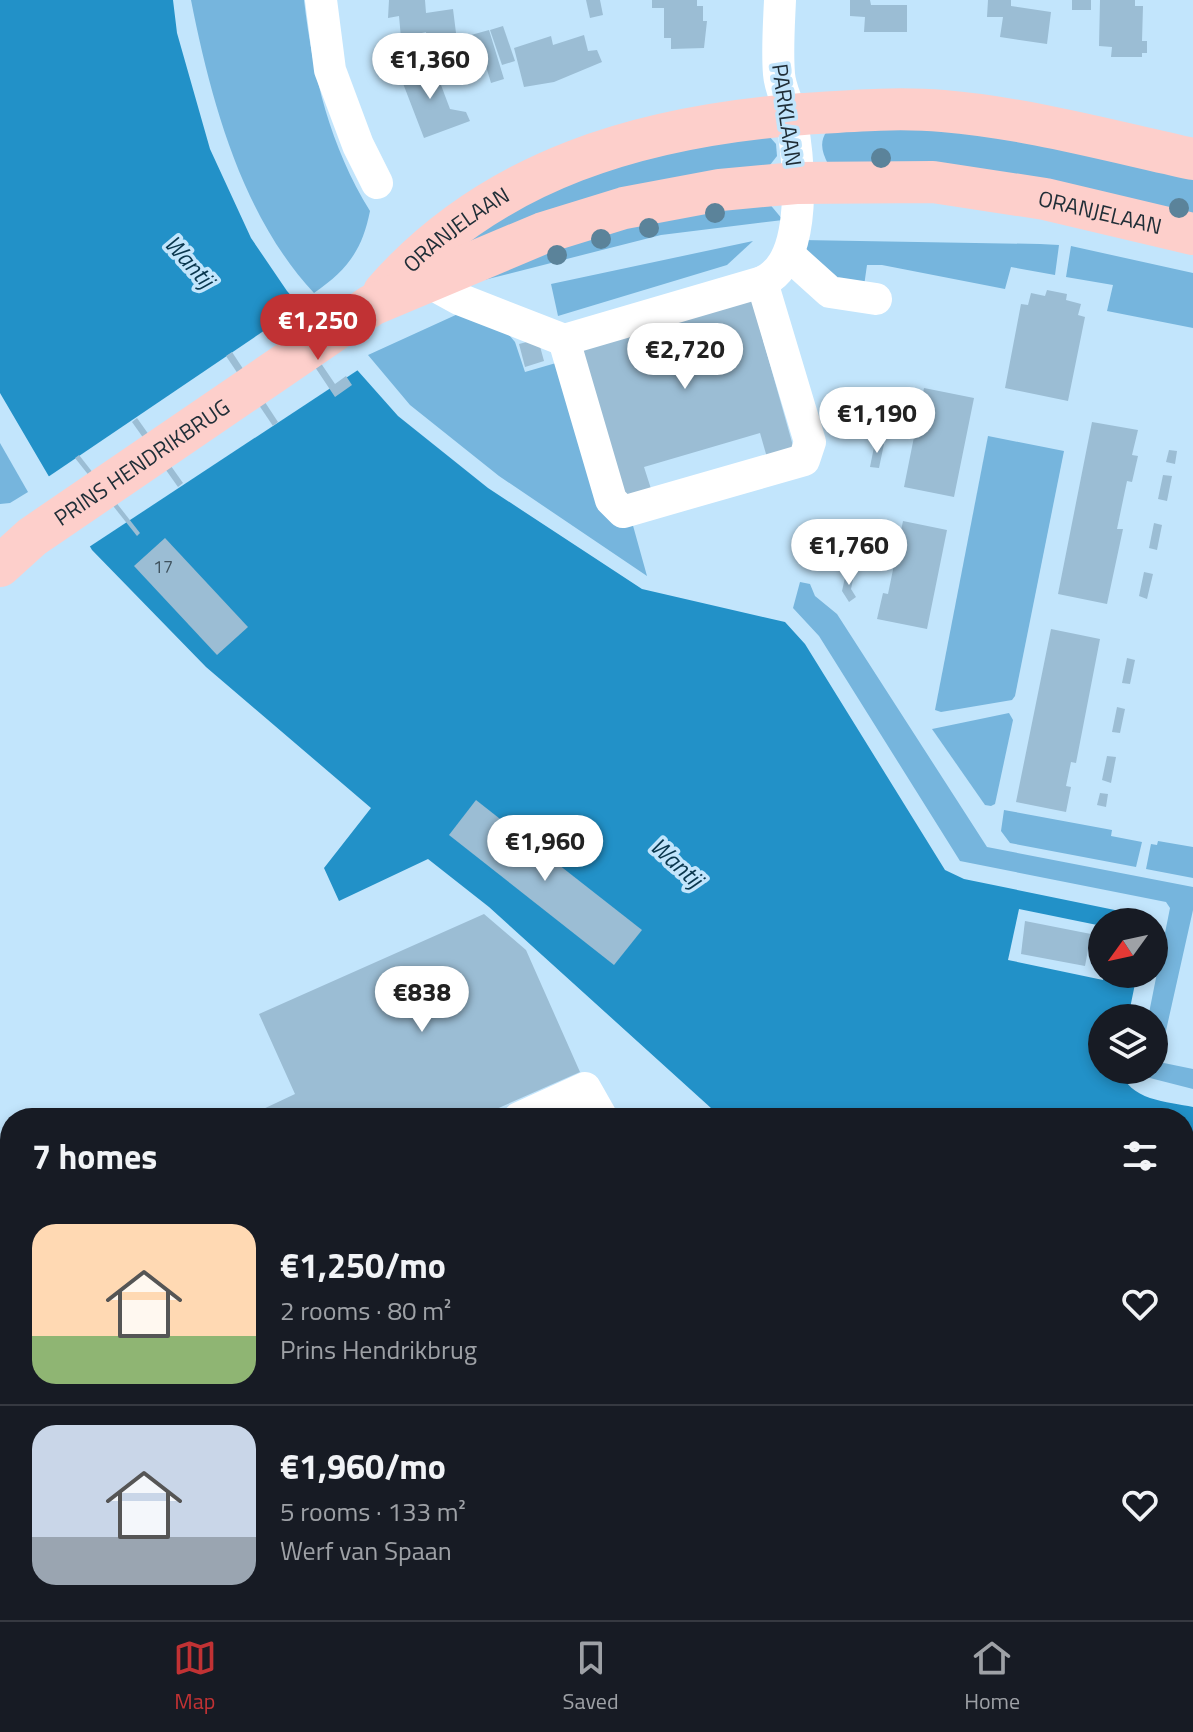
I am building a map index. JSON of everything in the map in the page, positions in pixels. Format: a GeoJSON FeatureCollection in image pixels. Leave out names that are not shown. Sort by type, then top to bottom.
{"type":"FeatureCollection","features":[{"type":"Feature","properties":{"kind":"main road","name":"ORANJELAAN"},"geometry":{"type":"LineString","coordinates":[[372,305],[406,267],[445,233],[519,185],[562,163],[636,140],[717,121],[791,115],[941,111],[1064,130],[1193,159]]}},
{"type":"Feature","properties":{"kind":"main road","name":"ORANJELAAN"},"geometry":{"type":"LineString","coordinates":[[372,305],[543,233],[624,208],[720,190],[796,183],[933,182],[1045,199],[1193,234]]}},
{"type":"Feature","properties":{"kind":"main road","name":"PRINS HENDRIKBRUG"},"geometry":{"type":"LineString","coordinates":[[16,540],[372,305]]}},
{"type":"Feature","properties":{"kind":"main road"},"geometry":{"type":"LineString","coordinates":[[0,566],[16,540]]}},
{"type":"Feature","properties":{"kind":"street"},"geometry":{"type":"LineString","coordinates":[[321,0],[330,70],[358,145],[377,183]]}},
{"type":"Feature","properties":{"kind":"street","name":"PARKLAAN"},"geometry":{"type":"LineString","coordinates":[[780,0],[778,77],[791,115],[796,183],[793,240]]}},
{"type":"Feature","properties":{"kind":"street"},"geometry":{"type":"LineString","coordinates":[[428,282],[459,299],[564,340],[762,282],[773,277],[793,240],[830,292],[876,299]]}},
{"type":"Feature","properties":{"kind":"street"},"geometry":{"type":"LineString","coordinates":[[564,340],[611,500],[623,512],[804,460],[810,442],[762,282]]}},
{"type":"Feature","properties":{"kind":"street"},"geometry":{"type":"LineString","coordinates":[[541,1108],[585,1088],[596,1108]]}},
{"type":"Feature","properties":{"kind":"shaded area"},"geometry":{"type":"Polygon","coordinates":[[[191,0],[304,0],[312,56],[325,110],[344,161],[370,211],[363,237],[351,258],[336,276],[314,293],[267,229],[233,156],[209,78],[191,0]]]}},
{"type":"Feature","properties":{"kind":"shaded area"},"geometry":{"type":"Polygon","coordinates":[[[943,126],[1193,172],[1193,218],[828,164],[823,151],[822,143],[827,131],[943,126]]]}},
{"type":"Feature","properties":{"kind":"shaded area"},"geometry":{"type":"Polygon","coordinates":[[[769,136],[776,144],[777,156],[770,165],[450,255],[517,199],[639,152],[769,136]]]}},
{"type":"Feature","properties":{"kind":"shaded area"},"geometry":{"type":"Polygon","coordinates":[[[768,202],[783,220],[661,235],[484,280],[546,246],[626,223],[768,202]]]}},
{"type":"Feature","properties":{"kind":"shaded area"},"geometry":{"type":"Polygon","coordinates":[[[802,240],[1059,245],[1055,275],[1011,267],[1005,289],[882,265],[867,265],[864,286],[839,281],[802,253],[802,240]]]}},
{"type":"Feature","properties":{"kind":"shaded area"},"geometry":{"type":"Polygon","coordinates":[[[753,241],[727,265],[558,316],[551,284],[753,241]]]}},
{"type":"Feature","properties":{"kind":"shaded area"},"geometry":{"type":"Polygon","coordinates":[[[1071,246],[1193,273],[1193,328],[1107,311],[1113,285],[1066,277],[1071,246]]]}},
{"type":"Feature","properties":{"kind":"shaded area"},"geometry":{"type":"Polygon","coordinates":[[[482,303],[515,342],[525,372],[556,363],[632,522],[647,576],[499,476],[410,405],[368,355],[482,303]]]}},
{"type":"Feature","properties":{"kind":"shaded area"},"geometry":{"type":"Polygon","coordinates":[[[988,436],[1064,451],[1015,696],[1012,700],[941,712],[935,710],[988,436]]]}},
{"type":"Feature","properties":{"kind":"shaded area"},"geometry":{"type":"Polygon","coordinates":[[[0,443],[28,492],[10,503],[0,504],[0,443]]]}},
{"type":"Feature","properties":{"kind":"shaded area"},"geometry":{"type":"Polygon","coordinates":[[[800,582],[810,584],[815,596],[837,614],[987,847],[1193,887],[1193,910],[1168,1022],[1168,1004],[1151,1004],[1154,988],[1168,988],[1170,908],[1166,902],[960,861],[819,636],[793,608],[800,582]]]}},
{"type":"Feature","properties":{"kind":"shaded area"},"geometry":{"type":"Polygon","coordinates":[[[1009,713],[1013,720],[995,804],[985,805],[932,729],[1009,713]]]}},
{"type":"Feature","properties":{"kind":"shaded area"},"geometry":{"type":"Polygon","coordinates":[[[1004,810],[1112,830],[1111,836],[1142,842],[1136,867],[1010,843],[1001,831],[1004,810]]]}},
{"type":"Feature","properties":{"kind":"shaded area"},"geometry":{"type":"Polygon","coordinates":[[[1158,841],[1193,847],[1193,878],[1146,869],[1151,844],[1157,845],[1158,841]]]}},
{"type":"Feature","properties":{"kind":"shaded area"},"geometry":{"type":"Polygon","coordinates":[[[1168,1064],[1193,1069],[1193,1089],[1168,1083],[1168,1064]]]}},
{"type":"Feature","properties":{"kind":"water","name":"Wantij"},"geometry":{"type":"Polygon","coordinates":[[[0,0],[173,0],[177,33],[210,149],[251,238],[287,291],[398,416],[488,488],[642,589],[785,622],[805,644],[945,870],[964,879],[1105,908],[1088,908],[1088,988],[1134,988],[1131,1004],[1088,1004],[1088,1084],[1128,1084],[1150,1098],[1193,1108],[711,1108],[489,907],[428,859],[339,901],[324,868],[371,808],[206,667],[92,550],[0,393],[0,0]]]}},
{"type":"Feature","properties":{"kind":"pier"},"geometry":{"type":"Polygon","coordinates":[[[305,303],[361,368],[86,549],[45,479],[305,303]]]}},
{"type":"Feature","properties":{"kind":"pier"},"geometry":{"type":"Polygon","coordinates":[[[1019,909],[1088,923],[1088,977],[1008,960],[1019,909]]]}},
{"type":"Feature","properties":{"kind":"building"},"geometry":{"type":"Polygon","coordinates":[[[389,0],[425,0],[426,13],[453,9],[456,33],[427,41],[426,32],[401,38],[399,16],[388,18],[389,0]]]}},
{"type":"Feature","properties":{"kind":"building"},"geometry":{"type":"Polygon","coordinates":[[[586,0],[600,0],[603,15],[590,18],[586,0]]]}},
{"type":"Feature","properties":{"kind":"building"},"geometry":{"type":"Polygon","coordinates":[[[652,0],[697,0],[697,6],[703,6],[703,21],[707,21],[704,48],[671,49],[671,38],[664,38],[664,8],[652,8],[652,0]]]}},
{"type":"Feature","properties":{"kind":"building"},"geometry":{"type":"Polygon","coordinates":[[[850,0],[870,0],[871,5],[907,5],[907,32],[864,32],[865,17],[850,16],[850,0]]]}},
{"type":"Feature","properties":{"kind":"building"},"geometry":{"type":"Polygon","coordinates":[[[988,0],[1011,0],[1011,6],[1051,12],[1047,44],[1000,37],[1003,17],[987,17],[988,0]]]}},
{"type":"Feature","properties":{"kind":"building"},"geometry":{"type":"Polygon","coordinates":[[[1072,0],[1091,0],[1091,10],[1072,10],[1072,0]]]}},
{"type":"Feature","properties":{"kind":"building"},"geometry":{"type":"Polygon","coordinates":[[[1100,0],[1135,0],[1135,6],[1143,6],[1142,41],[1147,41],[1147,53],[1142,53],[1142,57],[1111,57],[1112,47],[1099,46],[1100,0]]]}},
{"type":"Feature","properties":{"kind":"building"},"geometry":{"type":"Polygon","coordinates":[[[503,26],[515,61],[502,65],[490,30],[503,26]]]}},
{"type":"Feature","properties":{"kind":"building"},"geometry":{"type":"Polygon","coordinates":[[[489,30],[504,79],[491,83],[482,53],[453,62],[446,42],[489,30]]]}},
{"type":"Feature","properties":{"kind":"building"},"geometry":{"type":"Polygon","coordinates":[[[584,35],[588,51],[597,50],[602,62],[554,82],[524,87],[514,48],[551,36],[553,45],[584,35]]]}},
{"type":"Feature","properties":{"kind":"building"},"geometry":{"type":"Polygon","coordinates":[[[432,61],[450,109],[466,112],[470,121],[424,138],[399,73],[432,61]]]}},
{"type":"Feature","properties":{"kind":"building"},"geometry":{"type":"Polygon","coordinates":[[[1047,290],[1067,294],[1066,300],[1081,304],[1078,315],[1085,317],[1068,401],[1005,388],[1021,304],[1028,305],[1031,293],[1045,296],[1047,290]]]}},
{"type":"Feature","properties":{"kind":"building"},"geometry":{"type":"Polygon","coordinates":[[[751,297],[795,453],[768,461],[760,433],[644,467],[653,495],[626,503],[577,349],[751,297]]]}},
{"type":"Feature","properties":{"kind":"building"},"geometry":{"type":"Polygon","coordinates":[[[289,316],[335,384],[346,376],[352,385],[335,397],[283,319],[289,316]]]}},
{"type":"Feature","properties":{"kind":"building"},"geometry":{"type":"Polygon","coordinates":[[[538,339],[544,361],[525,367],[519,344],[538,339]]]}},
{"type":"Feature","properties":{"kind":"building"},"geometry":{"type":"Polygon","coordinates":[[[232,352],[278,422],[273,426],[226,356],[232,352]]]}},
{"type":"Feature","properties":{"kind":"building"},"geometry":{"type":"Polygon","coordinates":[[[924,388],[974,398],[954,497],[904,487],[914,437],[919,438],[924,413],[919,412],[924,388]]]}},
{"type":"Feature","properties":{"kind":"building"},"geometry":{"type":"Polygon","coordinates":[[[886,393],[895,395],[889,420],[881,418],[886,393]]]}},
{"type":"Feature","properties":{"kind":"building"},"geometry":{"type":"Polygon","coordinates":[[[137,418],[183,483],[178,487],[132,422],[137,418]]]}},
{"type":"Feature","properties":{"kind":"building"},"geometry":{"type":"Polygon","coordinates":[[[1092,422],[1138,430],[1132,455],[1138,456],[1132,482],[1127,481],[1117,529],[1123,529],[1107,604],[1058,594],[1092,422]]]}},
{"type":"Feature","properties":{"kind":"building"},"geometry":{"type":"Polygon","coordinates":[[[875,442],[884,444],[879,468],[870,467],[875,442]]]}},
{"type":"Feature","properties":{"kind":"building"},"geometry":{"type":"Polygon","coordinates":[[[1169,450],[1177,451],[1175,464],[1166,462],[1169,450]]]}},
{"type":"Feature","properties":{"kind":"building"},"geometry":{"type":"Polygon","coordinates":[[[79,455],[140,533],[137,536],[75,458],[79,455]]]}},
{"type":"Feature","properties":{"kind":"building"},"geometry":{"type":"Polygon","coordinates":[[[1163,475],[1172,476],[1167,501],[1158,499],[1163,475]]]}},
{"type":"Feature","properties":{"kind":"building"},"geometry":{"type":"Polygon","coordinates":[[[903,521],[947,530],[927,629],[877,619],[883,593],[888,594],[903,521]]]}},
{"type":"Feature","properties":{"kind":"building"},"geometry":{"type":"Polygon","coordinates":[[[1154,523],[1162,525],[1157,550],[1149,548],[1154,523]]]}},
{"type":"Feature","properties":{"kind":"building"},"geometry":{"type":"Polygon","coordinates":[[[857,525],[865,527],[860,551],[851,549],[857,525]]]}},
{"type":"Feature","properties":{"kind":"building"},"geometry":{"type":"Polygon","coordinates":[[[165,538],[248,627],[217,655],[134,566],[165,538]]]}},
{"type":"Feature","properties":{"kind":"building"},"geometry":{"type":"Polygon","coordinates":[[[1144,572],[1153,574],[1147,599],[1139,596],[1144,572]]]}},
{"type":"Feature","properties":{"kind":"building"},"geometry":{"type":"Polygon","coordinates":[[[846,573],[854,575],[851,589],[856,597],[849,602],[842,591],[846,573]]]}},
{"type":"Feature","properties":{"kind":"building"},"geometry":{"type":"Polygon","coordinates":[[[1051,629],[1100,639],[1076,763],[1071,762],[1066,786],[1071,787],[1066,812],[1016,802],[1051,629]]]}},
{"type":"Feature","properties":{"kind":"building"},"geometry":{"type":"Polygon","coordinates":[[[1127,658],[1135,660],[1130,684],[1122,683],[1127,658]]]}},
{"type":"Feature","properties":{"kind":"building"},"geometry":{"type":"Polygon","coordinates":[[[1117,707],[1125,709],[1120,733],[1112,732],[1117,707]]]}},
{"type":"Feature","properties":{"kind":"building"},"geometry":{"type":"Polygon","coordinates":[[[1107,756],[1116,757],[1111,783],[1102,780],[1107,756]]]}},
{"type":"Feature","properties":{"kind":"building"},"geometry":{"type":"Polygon","coordinates":[[[1100,793],[1108,794],[1106,807],[1097,805],[1100,793]]]}},
{"type":"Feature","properties":{"kind":"building"},"geometry":{"type":"Polygon","coordinates":[[[476,800],[642,930],[614,965],[449,835],[476,800]]]}},
{"type":"Feature","properties":{"kind":"building"},"geometry":{"type":"Polygon","coordinates":[[[484,914],[526,950],[580,1072],[499,1108],[265,1108],[295,1094],[259,1014],[484,914]]]}},
{"type":"Feature","properties":{"kind":"building"},"geometry":{"type":"Polygon","coordinates":[[[1025,921],[1088,933],[1085,966],[1021,954],[1025,921]]]}}]}
